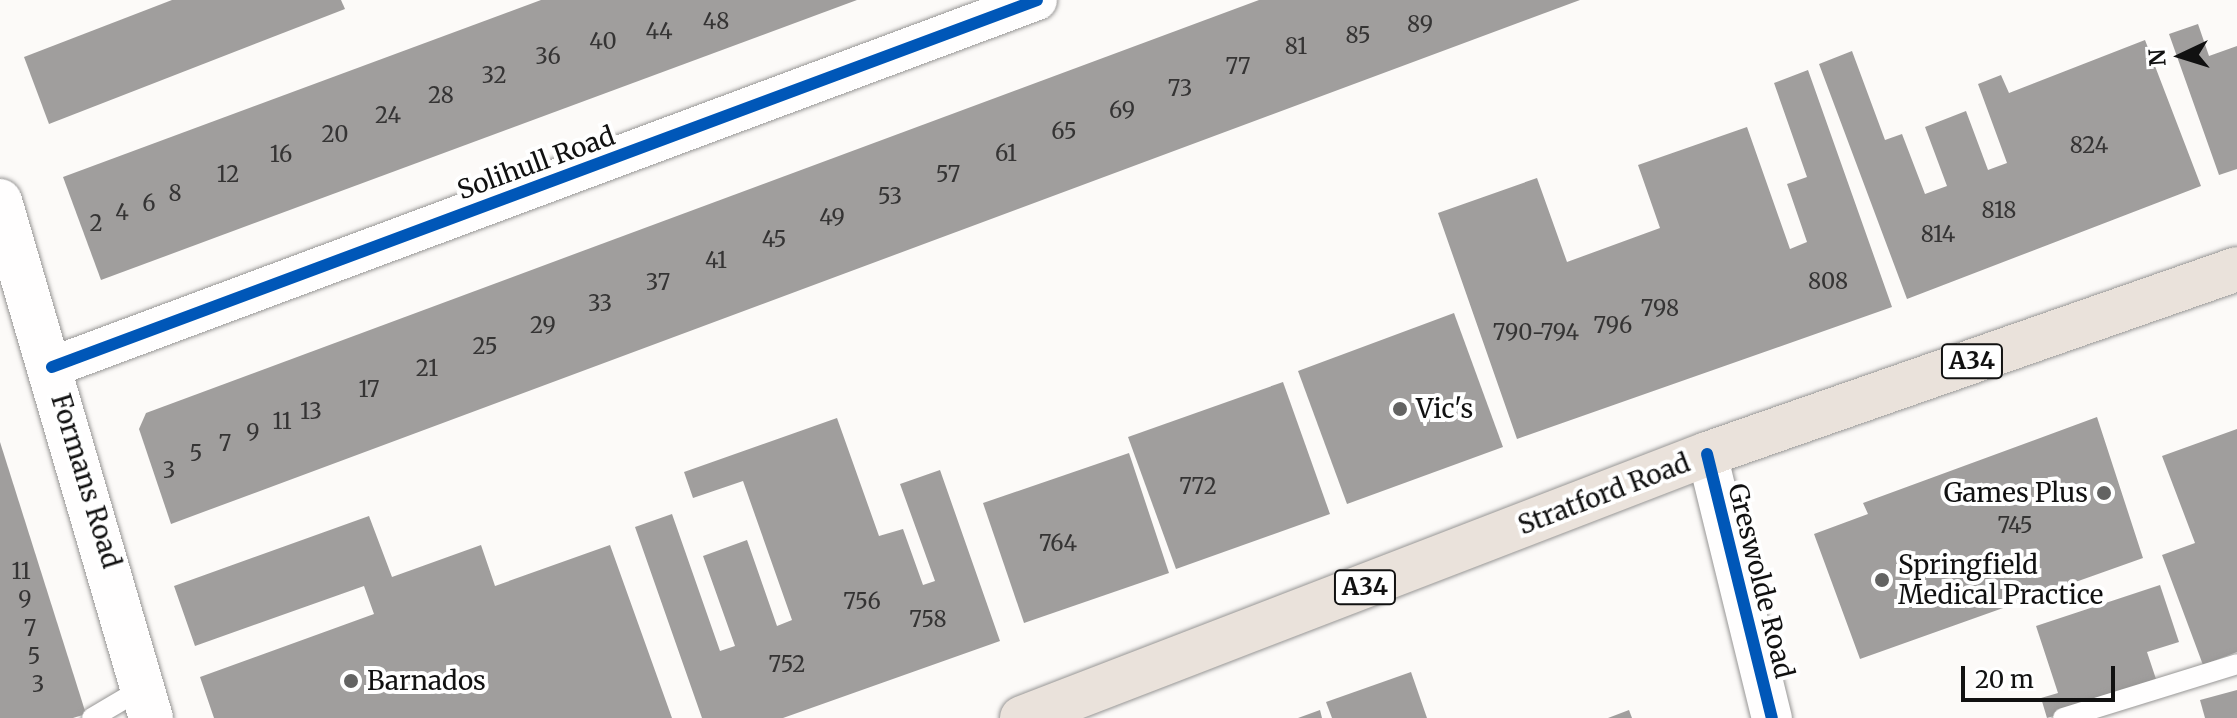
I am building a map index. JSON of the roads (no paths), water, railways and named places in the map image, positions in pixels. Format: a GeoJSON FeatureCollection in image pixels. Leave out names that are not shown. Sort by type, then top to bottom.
{"type":"FeatureCollection","features":[{"type":"Feature","properties":{"kind":"highway","name":"Stratford Road"},"geometry":{"type":"LineString","coordinates":[[1022,718],[1707,454],[2237,269]]}},
{"type":"Feature","properties":{"kind":"street","name":"Solihull Road"},"geometry":{"type":"LineString","coordinates":[[52,367],[1037,0]]}},
{"type":"Feature","properties":{"kind":"street","name":"Formans Road"},"geometry":{"type":"LineString","coordinates":[[0,201],[52,367],[147,703]]}},
{"type":"Feature","properties":{"kind":"street","name":"Greswolde Road"},"geometry":{"type":"LineString","coordinates":[[1707,454],[1772,718]]}},
{"type":"Feature","properties":{"kind":"lane"},"geometry":{"type":"LineString","coordinates":[[2063,718],[2237,664]]}},
{"type":"Feature","properties":{"kind":"lane"},"geometry":{"type":"LineString","coordinates":[[92,718],[147,703]]}},
{"type":"Feature","properties":{"kind":"place","name":"Vic's"},"geometry":{"type":"Point","coordinates":[1400,409]}},
{"type":"Feature","properties":{"kind":"place","name":"Games Plus"},"geometry":{"type":"Point","coordinates":[2104,493]}},
{"type":"Feature","properties":{"kind":"place","name":"Springfield Medical Practice"},"geometry":{"type":"Point","coordinates":[1882,580]}},
{"type":"Feature","properties":{"kind":"place","name":"Barnados"},"geometry":{"type":"Point","coordinates":[351,681]}}]}
